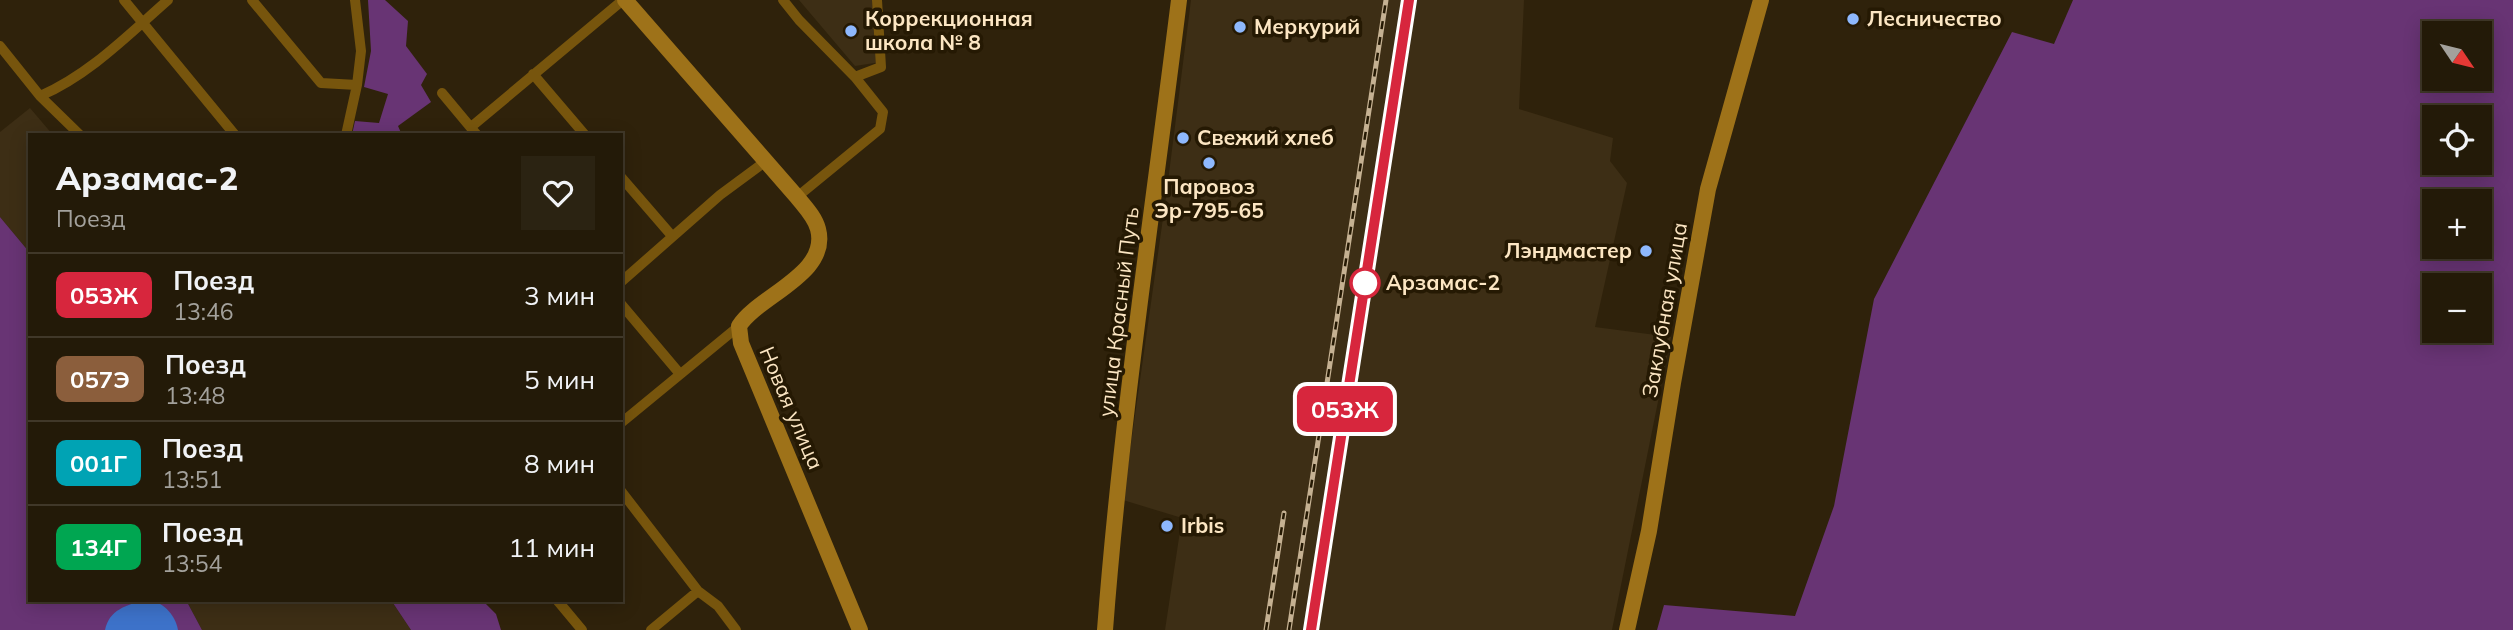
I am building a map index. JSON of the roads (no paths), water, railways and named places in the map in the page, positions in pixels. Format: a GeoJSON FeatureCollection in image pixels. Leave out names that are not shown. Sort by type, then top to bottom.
{"type":"FeatureCollection","features":[{"type":"Feature","properties":{"kind":"main road","name":"Новая улица"},"geometry":{"type":"LineString","coordinates":[[624,0],[797,197],[818,228],[821,246],[813,261],[800,275],[752,311],[739,326],[741,343],[860,630]]}},
{"type":"Feature","properties":{"kind":"main road","name":"улица Красный Путь"},"geometry":{"type":"LineString","coordinates":[[1105,630],[1116,507],[1144,265],[1179,0]]}},
{"type":"Feature","properties":{"kind":"main road","name":"Заклубная улица"},"geometry":{"type":"LineString","coordinates":[[1627,630],[1650,531],[1675,372],[1709,189],[1760,0]]}},
{"type":"Feature","properties":{"kind":"street"},"geometry":{"type":"LineString","coordinates":[[124,0],[233,133]]}},
{"type":"Feature","properties":{"kind":"street"},"geometry":{"type":"LineString","coordinates":[[40,96],[62,87],[81,74],[168,0]]}},
{"type":"Feature","properties":{"kind":"street"},"geometry":{"type":"LineString","coordinates":[[252,0],[321,83],[357,85]]}},
{"type":"Feature","properties":{"kind":"street"},"geometry":{"type":"LineString","coordinates":[[346,133],[361,51],[355,0]]}},
{"type":"Feature","properties":{"kind":"street","name":"Новая улица"},"geometry":{"type":"LineString","coordinates":[[474,131],[533,74],[624,0]]}},
{"type":"Feature","properties":{"kind":"street"},"geometry":{"type":"LineString","coordinates":[[783,0],[799,20],[855,76],[883,112],[880,129],[797,197]]}},
{"type":"Feature","properties":{"kind":"street"},"geometry":{"type":"LineString","coordinates":[[855,76],[881,67],[877,0]]}},
{"type":"Feature","properties":{"kind":"street"},"geometry":{"type":"LineString","coordinates":[[0,46],[40,96],[78,133]]}},
{"type":"Feature","properties":{"kind":"street"},"geometry":{"type":"LineString","coordinates":[[533,74],[583,133]]}},
{"type":"Feature","properties":{"kind":"street"},"geometry":{"type":"LineString","coordinates":[[442,93],[474,131]]}},
{"type":"Feature","properties":{"kind":"street"},"geometry":{"type":"LineString","coordinates":[[623,280],[720,195],[766,161]]}},
{"type":"Feature","properties":{"kind":"street"},"geometry":{"type":"LineString","coordinates":[[623,179],[672,236]]}},
{"type":"Feature","properties":{"kind":"street"},"geometry":{"type":"LineString","coordinates":[[623,306],[680,374]]}},
{"type":"Feature","properties":{"kind":"street"},"geometry":{"type":"LineString","coordinates":[[623,420],[739,326]]}},
{"type":"Feature","properties":{"kind":"street"},"geometry":{"type":"LineString","coordinates":[[623,494],[698,591],[718,606],[736,630]]}},
{"type":"Feature","properties":{"kind":"street"},"geometry":{"type":"LineString","coordinates":[[651,630],[698,591]]}},
{"type":"Feature","properties":{"kind":"street"},"geometry":{"type":"LineString","coordinates":[[559,602],[582,630]]}},
{"type":"Feature","properties":{"kind":"water"},"geometry":{"type":"Polygon","coordinates":[[[138,602],[157,602],[167,609],[178,630],[105,630],[114,613],[138,602]]]}},
{"type":"Feature","properties":{"kind":"railway"},"geometry":{"type":"LineString","coordinates":[[1289,630],[1386,0]]}},
{"type":"Feature","properties":{"kind":"railway"},"geometry":{"type":"LineString","coordinates":[[1311,630],[1409,0]]}},
{"type":"Feature","properties":{"kind":"railway"},"geometry":{"type":"LineString","coordinates":[[1266,630],[1284,513]]}},
{"type":"Feature","properties":{"kind":"train","name":"053Ж"},"geometry":{"type":"LineString","coordinates":[[1311,630],[1409,0]]}},
{"type":"Feature","properties":{"kind":"place","name":"Лесничество"},"geometry":{"type":"Point","coordinates":[1853,19]}},
{"type":"Feature","properties":{"kind":"place","name":"Меркурий"},"geometry":{"type":"Point","coordinates":[1240,27]}},
{"type":"Feature","properties":{"kind":"place","name":"Коррекционная школа № 8"},"geometry":{"type":"Point","coordinates":[851,31]}},
{"type":"Feature","properties":{"kind":"place","name":"Свежий хлеб"},"geometry":{"type":"Point","coordinates":[1183,138]}},
{"type":"Feature","properties":{"kind":"place","name":"Паровоз Эр-795-65"},"geometry":{"type":"Point","coordinates":[1209,163]}},
{"type":"Feature","properties":{"kind":"place","name":"Лэндмастер"},"geometry":{"type":"Point","coordinates":[1646,251]}},
{"type":"Feature","properties":{"kind":"place","name":"Арзамас-2"},"geometry":{"type":"Point","coordinates":[1365,283]}},
{"type":"Feature","properties":{"kind":"place","name":"Irbis"},"geometry":{"type":"Point","coordinates":[1167,526]}}]}
